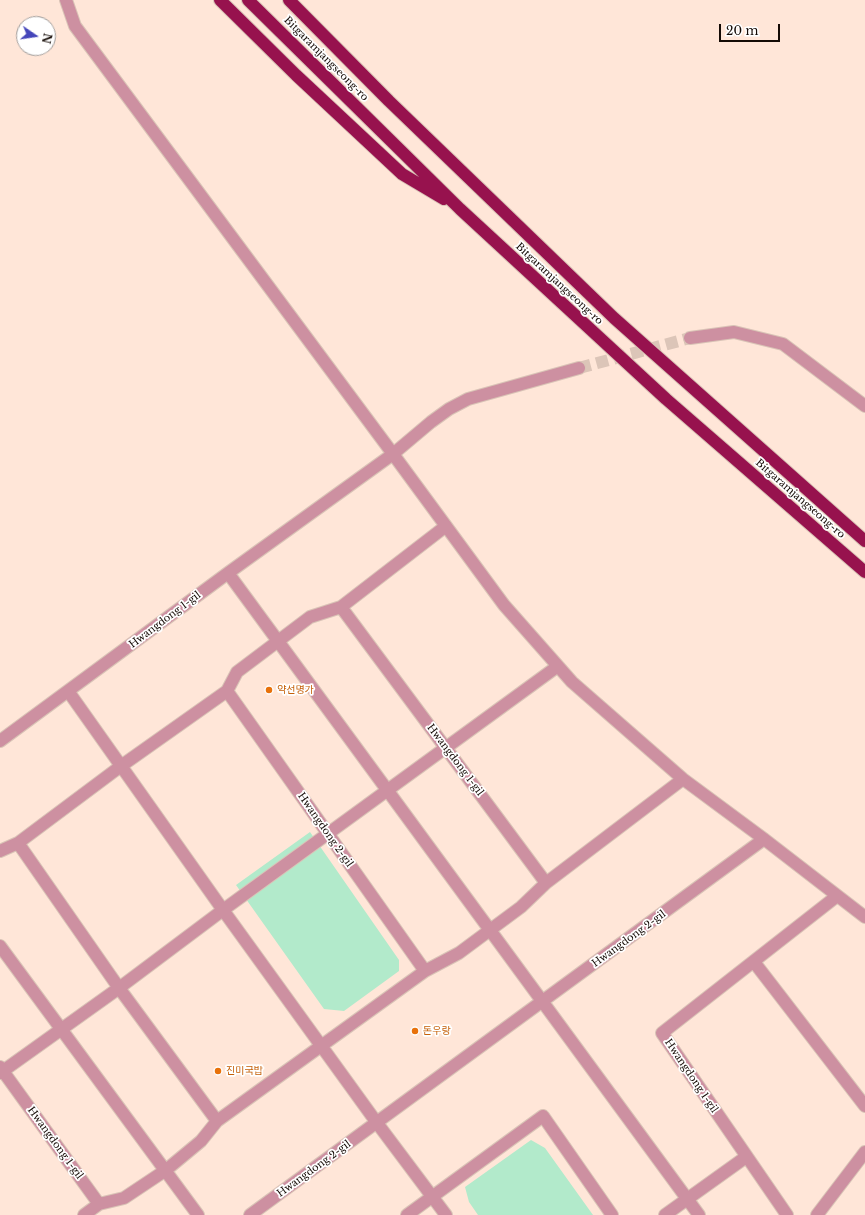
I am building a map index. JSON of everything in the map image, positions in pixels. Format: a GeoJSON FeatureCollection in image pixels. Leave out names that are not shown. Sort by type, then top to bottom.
{"type":"FeatureCollection","features":[{"type":"Feature","properties":{"kind":"highway"},"geometry":{"type":"LineString","coordinates":[[220,0],[296,75],[402,174],[460,209]]}},
{"type":"Feature","properties":{"kind":"highway","name":"Bitgaramjangseong-ro"},"geometry":{"type":"LineString","coordinates":[[248,0],[460,209],[666,399],[865,572]]}},
{"type":"Feature","properties":{"kind":"highway","name":"Bitgaramjangseong-ro"},"geometry":{"type":"LineString","coordinates":[[289,0],[389,101],[614,318],[865,541]]}},
{"type":"Feature","properties":{"kind":"street"},"geometry":{"type":"LineString","coordinates":[[66,0],[75,26],[394,454],[504,605],[572,682],[683,780],[764,839],[865,917]]}},
{"type":"Feature","properties":{"kind":"street"},"geometry":{"type":"LineString","coordinates":[[690,338],[734,332],[783,344],[865,406]]}},
{"type":"Feature","properties":{"kind":"street","name":"Hwangdong 1-gil"},"geometry":{"type":"LineString","coordinates":[[0,740],[68,692],[228,573],[394,454],[431,422],[449,409],[468,399],[578,368]]}},
{"type":"Feature","properties":{"kind":"street"},"geometry":{"type":"LineString","coordinates":[[0,851],[18,844],[121,766],[227,691],[237,672],[310,617],[341,607],[446,526]]}},
{"type":"Feature","properties":{"kind":"street"},"geometry":{"type":"LineString","coordinates":[[228,573],[699,1215]]}},
{"type":"Feature","properties":{"kind":"street","name":"Hwangdong 1-gil"},"geometry":{"type":"LineString","coordinates":[[341,607],[546,883]]}},
{"type":"Feature","properties":{"kind":"street"},"geometry":{"type":"LineString","coordinates":[[1,1070],[119,988],[223,910],[558,666]]}},
{"type":"Feature","properties":{"kind":"street","name":"Hwangdong 2-gil"},"geometry":{"type":"LineString","coordinates":[[227,691],[424,971]]}},
{"type":"Feature","properties":{"kind":"street"},"geometry":{"type":"LineString","coordinates":[[68,692],[321,1046],[446,1215]]}},
{"type":"Feature","properties":{"kind":"street"},"geometry":{"type":"LineString","coordinates":[[84,1215],[99,1204],[124,1198],[166,1170],[201,1141],[217,1121],[424,971],[459,953],[490,931],[521,907],[546,883],[683,780]]}},
{"type":"Feature","properties":{"kind":"street","name":"Hwangdong 2-gil"},"geometry":{"type":"LineString","coordinates":[[250,1215],[764,839]]}},
{"type":"Feature","properties":{"kind":"street"},"geometry":{"type":"LineString","coordinates":[[18,844],[119,988],[217,1121]]}},
{"type":"Feature","properties":{"kind":"street","name":"Hwangdong 1-gil"},"geometry":{"type":"LineString","coordinates":[[788,1215],[662,1033],[837,896]]}},
{"type":"Feature","properties":{"kind":"street"},"geometry":{"type":"LineString","coordinates":[[0,946],[198,1215]]}},
{"type":"Feature","properties":{"kind":"street"},"geometry":{"type":"LineString","coordinates":[[754,962],[865,1106]]}},
{"type":"Feature","properties":{"kind":"street","name":"Hwangdong 1-gil"},"geometry":{"type":"LineString","coordinates":[[1,1070],[99,1204]]}},
{"type":"Feature","properties":{"kind":"street"},"geometry":{"type":"LineString","coordinates":[[407,1215],[543,1116],[612,1215]]}},
{"type":"Feature","properties":{"kind":"street"},"geometry":{"type":"LineString","coordinates":[[817,1215],[865,1152]]}},
{"type":"Feature","properties":{"kind":"street"},"geometry":{"type":"LineString","coordinates":[[665,1215],[746,1156]]}},
{"type":"Feature","properties":{"kind":"green space"},"geometry":{"type":"Polygon","coordinates":[[[310,832],[399,960],[399,971],[344,1011],[324,1009],[236,885],[310,832]]]}},
{"type":"Feature","properties":{"kind":"green space"},"geometry":{"type":"Polygon","coordinates":[[[531,1140],[545,1148],[593,1215],[478,1215],[469,1202],[465,1187],[531,1140]]]}},
{"type":"Feature","properties":{"kind":"tunnel"},"geometry":{"type":"LineString","coordinates":[[579,368],[690,338]]}},
{"type":"Feature","properties":{"kind":"place","name":"약선명가"},"geometry":{"type":"Point","coordinates":[269,690]}},
{"type":"Feature","properties":{"kind":"place","name":"돈우랑"},"geometry":{"type":"Point","coordinates":[415,1031]}},
{"type":"Feature","properties":{"kind":"place","name":"진미국밥"},"geometry":{"type":"Point","coordinates":[218,1071]}}]}
